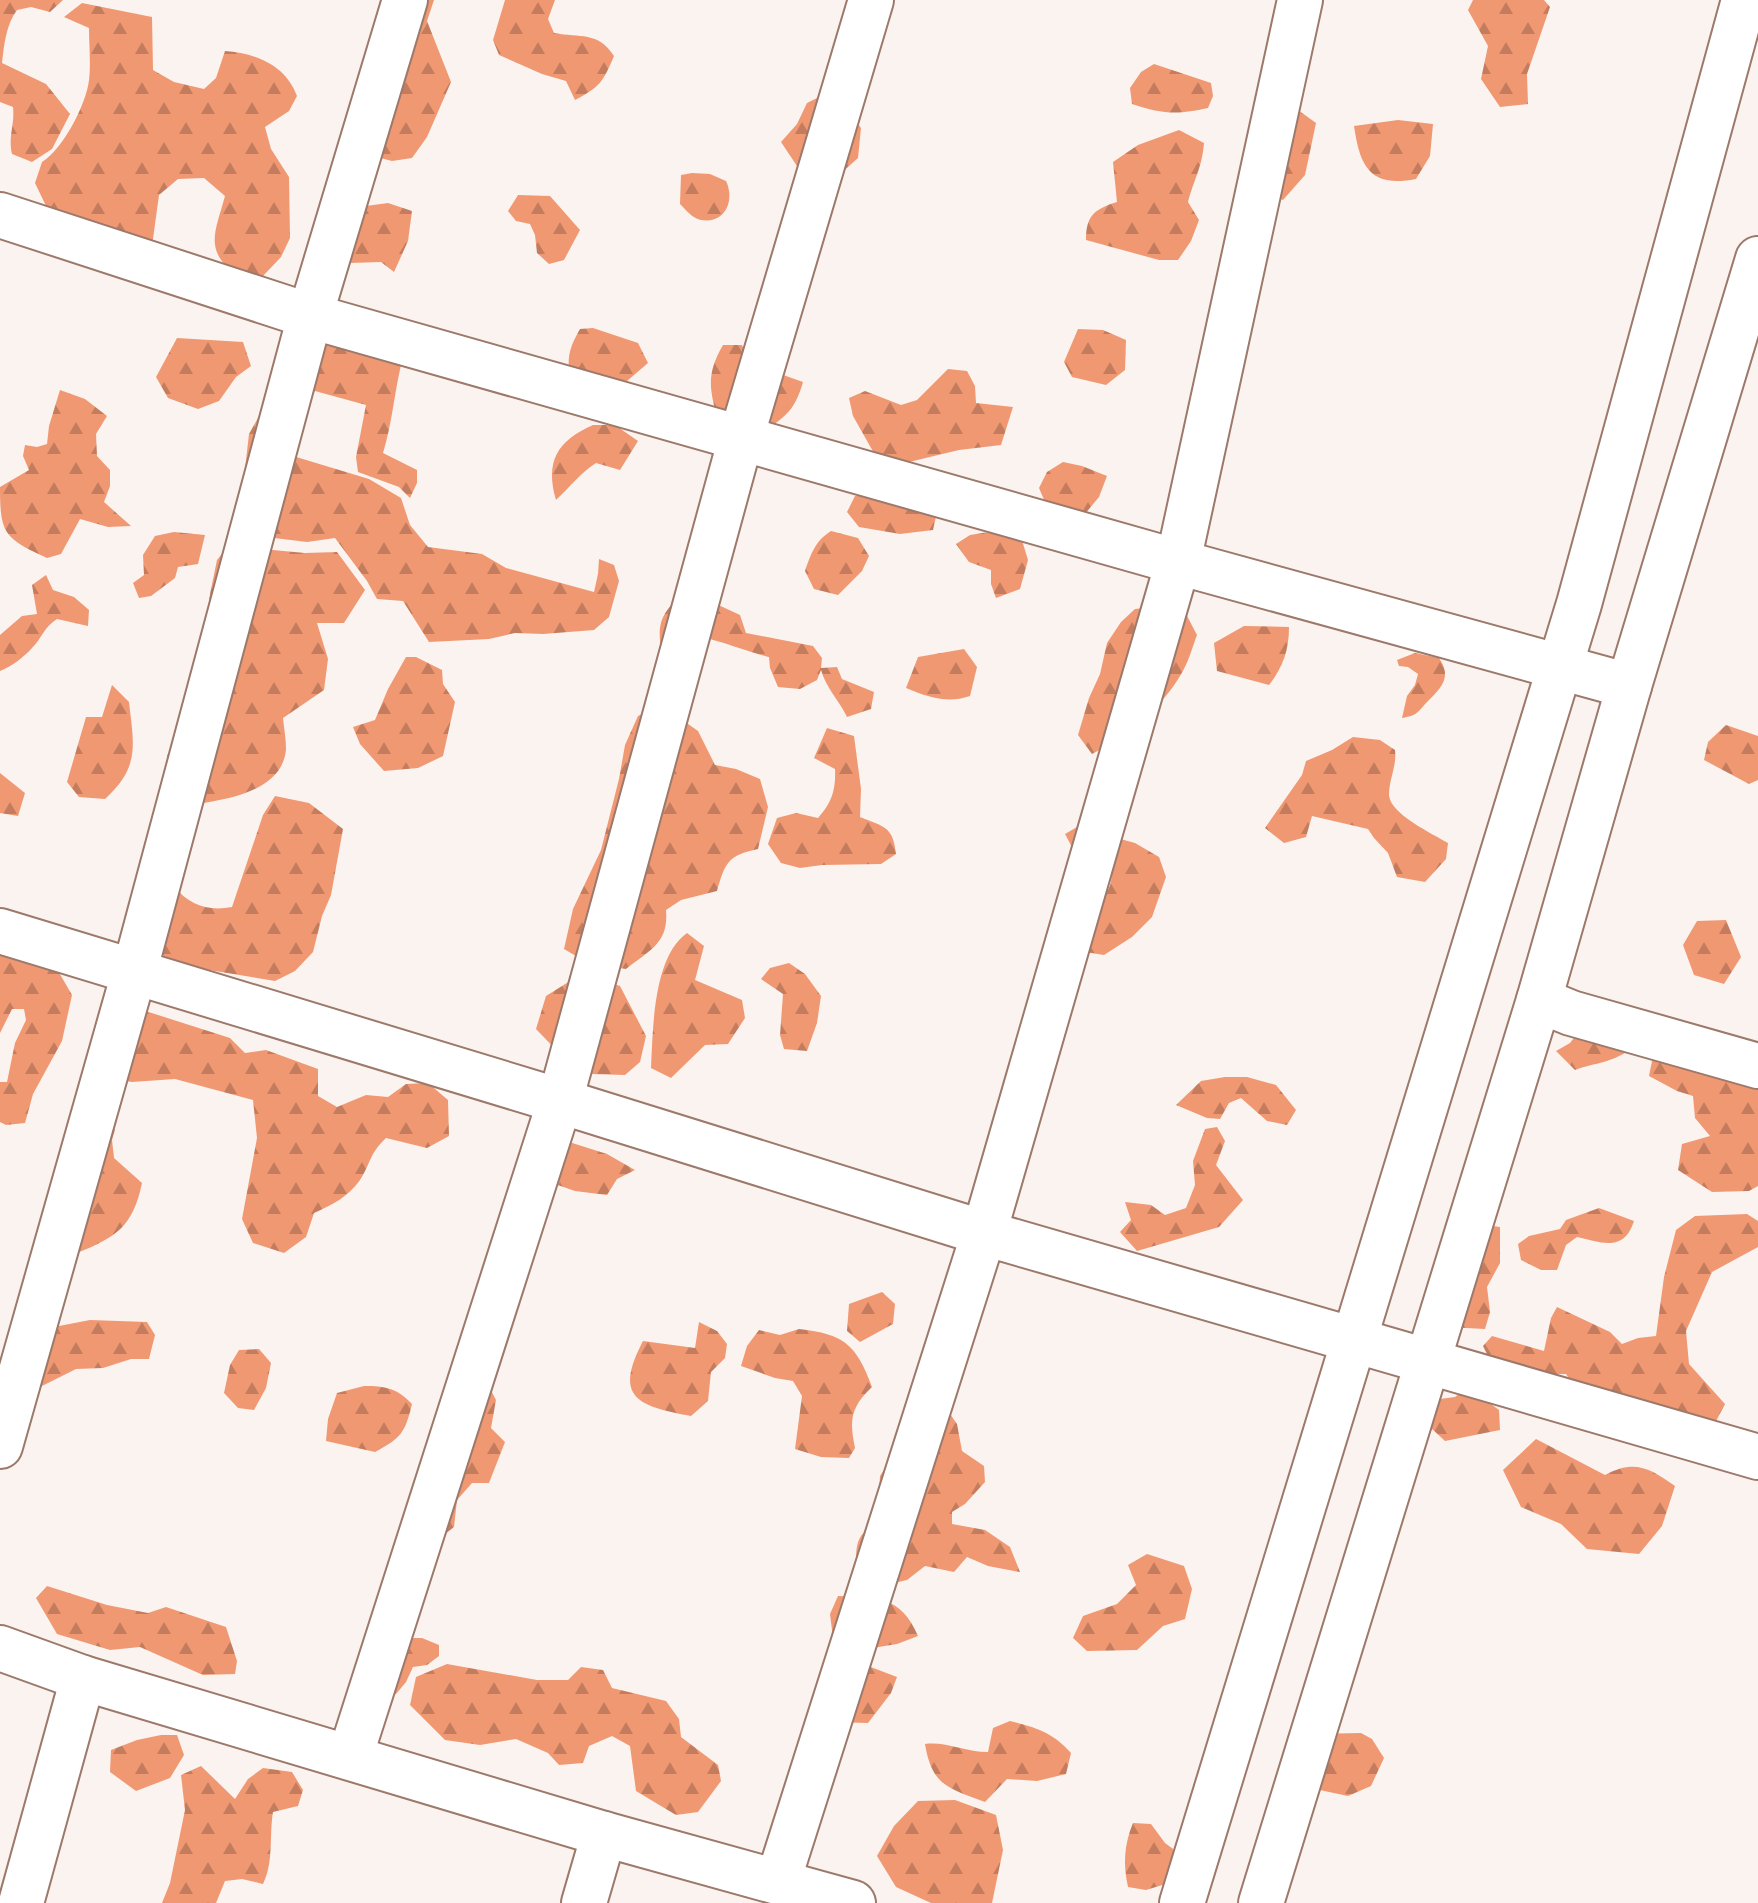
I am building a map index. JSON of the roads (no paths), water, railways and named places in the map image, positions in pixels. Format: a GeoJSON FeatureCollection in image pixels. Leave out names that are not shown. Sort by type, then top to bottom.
{"type":"FeatureCollection","features":[{"type":"Feature","properties":{"kind":"street"},"geometry":{"type":"LineString","coordinates":[[0,1446],[134,973],[310,316],[405,0]]}},
{"type":"Feature","properties":{"kind":"street"},"geometry":{"type":"LineString","coordinates":[[350,1757],[560,1101],[741,438],[871,0]]}},
{"type":"Feature","properties":{"kind":"street"},"geometry":{"type":"LineString","coordinates":[[778,1881],[984,1233],[1178,562],[1300,0]]}},
{"type":"Feature","properties":{"kind":"street"},"geometry":{"type":"LineString","coordinates":[[1182,1903],[1579,604],[1739,6]]}},
{"type":"Feature","properties":{"kind":"street"},"geometry":{"type":"LineString","coordinates":[[0,215],[310,316],[1178,562],[1629,686]]}},
{"type":"Feature","properties":{"kind":"street"},"geometry":{"type":"LineString","coordinates":[[1261,1903],[1539,1000],[1629,686],[1758,259]]}},
{"type":"Feature","properties":{"kind":"street"},"geometry":{"type":"LineString","coordinates":[[0,931],[984,1233],[1758,1457]]}},
{"type":"Feature","properties":{"kind":"street"},"geometry":{"type":"LineString","coordinates":[[1539,1000],[1571,1013],[1758,1066]]}},
{"type":"Feature","properties":{"kind":"street"},"geometry":{"type":"LineString","coordinates":[[0,1648],[83,1678],[604,1834],[853,1903]]}},
{"type":"Feature","properties":{"kind":"street"},"geometry":{"type":"LineString","coordinates":[[21,1903],[83,1678]]}},
{"type":"Feature","properties":{"kind":"street"},"geometry":{"type":"LineString","coordinates":[[584,1903],[604,1834]]}}]}
